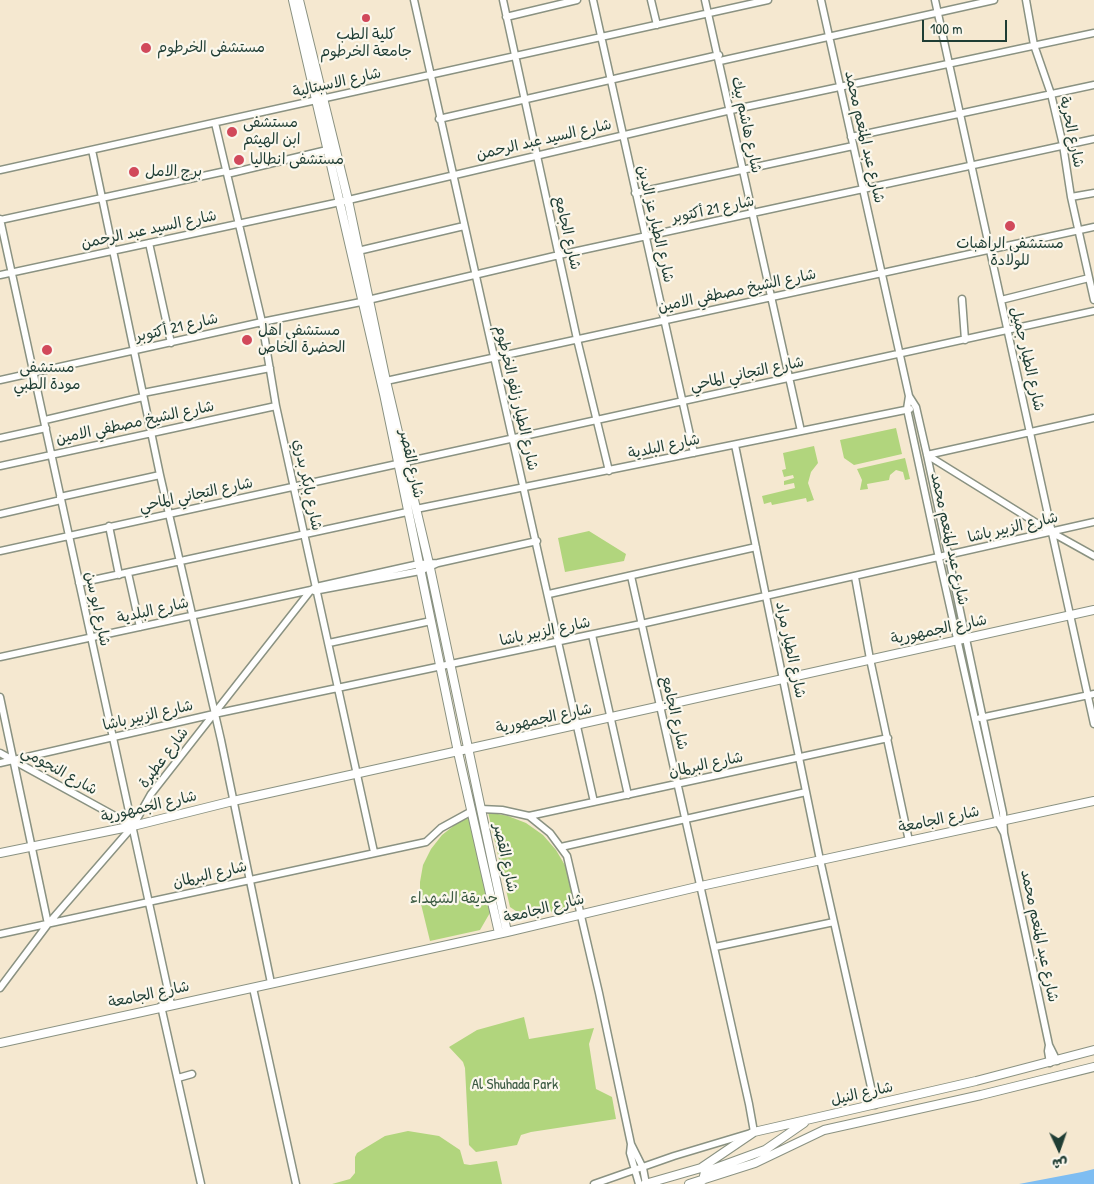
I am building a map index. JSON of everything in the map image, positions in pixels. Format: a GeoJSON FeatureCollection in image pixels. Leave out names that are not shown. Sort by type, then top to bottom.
{"type":"FeatureCollection","features":[{"type":"Feature","properties":{"kind":"main road","name":"شارع القصر"},"geometry":{"type":"LineString","coordinates":[[293,0],[358,251],[365,301],[386,381],[401,463],[407,512],[458,752],[503,933]]}},
{"type":"Feature","properties":{"kind":"main road","name":"شارع القصر"},"geometry":{"type":"LineString","coordinates":[[299,0],[327,150],[344,201],[384,394],[401,463],[416,508],[430,565],[481,809],[503,933]]}},
{"type":"Feature","properties":{"kind":"main road","name":"شارع الجمهورية"},"geometry":{"type":"LineString","coordinates":[[0,853],[133,826],[233,801],[1094,610]]}},
{"type":"Feature","properties":{"kind":"main road","name":"شارع الجامعة"},"geometry":{"type":"LineString","coordinates":[[0,1043],[171,1004],[253,988],[503,933],[700,886],[1094,801]]}},
{"type":"Feature","properties":{"kind":"main road","name":"شارع النيل"},"geometry":{"type":"LineString","coordinates":[[646,1184],[700,1168],[754,1132],[976,1081],[1094,1050]]}},
{"type":"Feature","properties":{"kind":"main road","name":"شارع النيل"},"geometry":{"type":"LineString","coordinates":[[689,1184],[755,1162],[824,1130],[1094,1067]]}},
{"type":"Feature","properties":{"kind":"main road"},"geometry":{"type":"LineString","coordinates":[[975,1096],[971,1094],[970,1089],[976,1081]]}},
{"type":"Feature","properties":{"kind":"main road"},"geometry":{"type":"LineString","coordinates":[[702,1180],[705,1172],[765,1150],[810,1119]]}},
{"type":"Feature","properties":{"kind":"street","name":"شارع الطيار زلفو الخرطوم"},"geometry":{"type":"LineString","coordinates":[[414,0],[439,119],[537,541],[594,802]]}},
{"type":"Feature","properties":{"kind":"street","name":"شارع الجامع"},"geometry":{"type":"LineString","coordinates":[[503,0],[577,339],[609,471]]}},
{"type":"Feature","properties":{"kind":"street"},"geometry":{"type":"LineString","coordinates":[[506,17],[578,0]]}},
{"type":"Feature","properties":{"kind":"street","name":"شارع الطيار عز الدين"},"geometry":{"type":"LineString","coordinates":[[593,0],[621,135],[694,453]]}},
{"type":"Feature","properties":{"kind":"street"},"geometry":{"type":"LineString","coordinates":[[651,0],[657,25]]}},
{"type":"Feature","properties":{"kind":"street","name":"شارع هاشم بيك"},"geometry":{"type":"LineString","coordinates":[[706,0],[801,431]]}},
{"type":"Feature","properties":{"kind":"street","name":"شارع الاسبتالية"},"geometry":{"type":"LineString","coordinates":[[0,170],[768,0]]}},
{"type":"Feature","properties":{"kind":"street","name":"شارع عبد المنعم محمد"},"geometry":{"type":"LineString","coordinates":[[821,0],[909,396],[916,407],[927,455],[976,719],[1004,832],[1053,1062]]}},
{"type":"Feature","properties":{"kind":"street","name":"شارع الطيار جميل"},"geometry":{"type":"LineString","coordinates":[[935,0],[1051,532],[1091,695],[1094,724]]}},
{"type":"Feature","properties":{"kind":"street"},"geometry":{"type":"LineString","coordinates":[[439,119],[610,80],[829,38],[994,0]]}},
{"type":"Feature","properties":{"kind":"street","name":"شارع الحرية"},"geometry":{"type":"LineString","coordinates":[[1026,0],[1034,45],[1051,94],[1063,145],[1071,197],[1094,300]]}},
{"type":"Feature","properties":{"kind":"street","name":"شارع السيد عبد الرحمن"},"geometry":{"type":"LineString","coordinates":[[0,275],[344,201],[730,110],[1094,33]]}},
{"type":"Feature","properties":{"kind":"street"},"geometry":{"type":"LineString","coordinates":[[851,137],[1094,85]]}},
{"type":"Feature","properties":{"kind":"street","name":"شارع بابكر بدري"},"geometry":{"type":"LineString","coordinates":[[215,123],[262,322],[276,406],[305,534],[314,590],[329,643],[374,852]]}},
{"type":"Feature","properties":{"kind":"street","name":"شارع 21 أكتوبر"},"geometry":{"type":"LineString","coordinates":[[0,380],[365,301],[559,255],[1094,138]]}},
{"type":"Feature","properties":{"kind":"street"},"geometry":{"type":"LineString","coordinates":[[635,193],[853,146]]}},
{"type":"Feature","properties":{"kind":"street"},"geometry":{"type":"LineString","coordinates":[[92,150],[160,476],[214,714],[271,983]]}},
{"type":"Feature","properties":{"kind":"street"},"geometry":{"type":"LineString","coordinates":[[0,220],[327,150]]}},
{"type":"Feature","properties":{"kind":"street"},"geometry":{"type":"LineString","coordinates":[[1071,197],[1094,193]]}},
{"type":"Feature","properties":{"kind":"street","name":"شارع ابو سن"},"geometry":{"type":"LineString","coordinates":[[0,220],[171,1004]]}},
{"type":"Feature","properties":{"kind":"street"},"geometry":{"type":"LineString","coordinates":[[358,251],[464,226]]}},
{"type":"Feature","properties":{"kind":"street","name":"شارع الشيخ مصطفي الامين"},"geometry":{"type":"LineString","coordinates":[[386,381],[1094,226]]}},
{"type":"Feature","properties":{"kind":"street"},"geometry":{"type":"LineString","coordinates":[[149,243],[171,343]]}},
{"type":"Feature","properties":{"kind":"street"},"geometry":{"type":"LineString","coordinates":[[1085,261],[1094,259]]}},
{"type":"Feature","properties":{"kind":"street"},"geometry":{"type":"LineString","coordinates":[[1000,300],[1089,278]]}},
{"type":"Feature","properties":{"kind":"street"},"geometry":{"type":"LineString","coordinates":[[962,299],[965,340]]}},
{"type":"Feature","properties":{"kind":"street","name":"شارع التجاني الماحي"},"geometry":{"type":"LineString","coordinates":[[0,551],[1094,311]]}},
{"type":"Feature","properties":{"kind":"street"},"geometry":{"type":"LineString","coordinates":[[44,420],[143,395],[270,368]]}},
{"type":"Feature","properties":{"kind":"street","name":"شارع عبد المنعم محمد"},"geometry":{"type":"LineString","coordinates":[[909,396],[907,409],[929,512],[939,558],[983,718],[1001,821]]}},
{"type":"Feature","properties":{"kind":"street","name":"شارع الشيخ مصطفي الامين"},"geometry":{"type":"LineString","coordinates":[[0,466],[276,406]]}},
{"type":"Feature","properties":{"kind":"street","name":"شارع البلدية"},"geometry":{"type":"LineString","coordinates":[[416,508],[609,471],[916,407]]}},
{"type":"Feature","properties":{"kind":"street"},"geometry":{"type":"LineString","coordinates":[[918,457],[1094,418]]}},
{"type":"Feature","properties":{"kind":"street"},"geometry":{"type":"LineString","coordinates":[[0,438],[46,428]]}},
{"type":"Feature","properties":{"kind":"street","name":"شارع الطيار مراد"},"geometry":{"type":"LineString","coordinates":[[735,445],[820,860],[875,1105]]}},
{"type":"Feature","properties":{"kind":"street"},"geometry":{"type":"LineString","coordinates":[[927,455],[1051,532],[1094,556]]}},
{"type":"Feature","properties":{"kind":"street"},"geometry":{"type":"LineString","coordinates":[[0,514],[160,476]]}},
{"type":"Feature","properties":{"kind":"street"},"geometry":{"type":"LineString","coordinates":[[929,512],[937,510]]}},
{"type":"Feature","properties":{"kind":"street"},"geometry":{"type":"LineString","coordinates":[[79,583],[407,512]]}},
{"type":"Feature","properties":{"kind":"street","name":"شارع الزبير باشا"},"geometry":{"type":"LineString","coordinates":[[0,762],[214,714],[592,635],[1094,522]]}},
{"type":"Feature","properties":{"kind":"street"},"geometry":{"type":"LineString","coordinates":[[109,526],[119,575]]}},
{"type":"Feature","properties":{"kind":"street","name":"شارع البلدية"},"geometry":{"type":"LineString","coordinates":[[0,657],[438,564],[537,541]]}},
{"type":"Feature","properties":{"kind":"street"},"geometry":{"type":"LineString","coordinates":[[549,594],[756,547]]}},
{"type":"Feature","properties":{"kind":"street"},"geometry":{"type":"LineString","coordinates":[[128,573],[140,626]]}},
{"type":"Feature","properties":{"kind":"street","name":"شارع الجامع"},"geometry":{"type":"LineString","coordinates":[[631,576],[715,948],[754,1132]]}},
{"type":"Feature","properties":{"kind":"street"},"geometry":{"type":"LineString","coordinates":[[855,577],[870,659],[909,841]]}},
{"type":"Feature","properties":{"kind":"street","name":"شارع عطبرة"},"geometry":{"type":"LineString","coordinates":[[0,988],[48,924],[133,826],[151,794],[314,590]]}},
{"type":"Feature","properties":{"kind":"street"},"geometry":{"type":"LineString","coordinates":[[329,643],[431,621]]}},
{"type":"Feature","properties":{"kind":"street"},"geometry":{"type":"LineString","coordinates":[[592,635],[628,795]]}},
{"type":"Feature","properties":{"kind":"street"},"geometry":{"type":"LineString","coordinates":[[976,719],[1091,695]]}},
{"type":"Feature","properties":{"kind":"street"},"geometry":{"type":"LineString","coordinates":[[0,697],[48,924]]}},
{"type":"Feature","properties":{"kind":"street","name":"شارع البرلمان"},"geometry":{"type":"LineString","coordinates":[[529,816],[888,738]]}},
{"type":"Feature","properties":{"kind":"street","name":"شارع النجومي"},"geometry":{"type":"LineString","coordinates":[[0,753],[133,826]]}},
{"type":"Feature","properties":{"kind":"street"},"geometry":{"type":"LineString","coordinates":[[561,847],[806,792]]}},
{"type":"Feature","properties":{"kind":"street"},"geometry":{"type":"LineString","coordinates":[[481,809],[502,810],[529,816],[550,833],[561,847],[571,867],[631,1144],[643,1168],[646,1184]]}},
{"type":"Feature","properties":{"kind":"street","name":"شارع البرلمان"},"geometry":{"type":"LineString","coordinates":[[0,934],[426,842],[441,828],[472,811]]}},
{"type":"Feature","properties":{"kind":"street"},"geometry":{"type":"LineString","coordinates":[[715,948],[834,922]]}},
{"type":"Feature","properties":{"kind":"street"},"geometry":{"type":"LineString","coordinates":[[253,988],[296,1184]]}},
{"type":"Feature","properties":{"kind":"street"},"geometry":{"type":"LineString","coordinates":[[162,1006],[201,1184]]}},
{"type":"Feature","properties":{"kind":"street"},"geometry":{"type":"LineString","coordinates":[[178,1078],[192,1074]]}},
{"type":"Feature","properties":{"kind":"street"},"geometry":{"type":"LineString","coordinates":[[594,1184],[674,1156],[754,1132]]}},
{"type":"Feature","properties":{"kind":"street"},"geometry":{"type":"LineString","coordinates":[[631,1144],[630,1153],[639,1184]]}},
{"type":"Feature","properties":{"kind":"green space"},"geometry":{"type":"Polygon","coordinates":[[[896,428],[902,454],[854,465],[844,458],[840,440],[896,428]]]}},
{"type":"Feature","properties":{"kind":"green space"},"geometry":{"type":"Polygon","coordinates":[[[814,446],[818,463],[811,472],[808,483],[814,500],[807,502],[806,498],[772,505],[771,502],[764,504],[762,496],[795,488],[794,483],[784,485],[784,481],[794,478],[793,475],[784,477],[782,470],[786,469],[783,453],[814,446]]]}},
{"type":"Feature","properties":{"kind":"green space"},"geometry":{"type":"Polygon","coordinates":[[[905,458],[910,479],[905,480],[903,472],[896,470],[890,475],[889,480],[867,484],[868,489],[860,490],[862,480],[857,469],[905,458]]]}},
{"type":"Feature","properties":{"kind":"green space"},"geometry":{"type":"Polygon","coordinates":[[[589,531],[626,554],[624,561],[565,572],[558,538],[589,531]]]}},
{"type":"Feature","properties":{"kind":"green space","name":"حديقة الشهداء"},"geometry":{"type":"Polygon","coordinates":[[[488,812],[508,816],[526,823],[543,835],[556,850],[566,867],[572,886],[574,907],[525,917],[510,907],[488,812]]]}},
{"type":"Feature","properties":{"kind":"green space","name":"حديقة الشهداء"},"geometry":{"type":"Polygon","coordinates":[[[472,816],[491,911],[480,930],[430,941],[420,900],[420,882],[423,865],[431,849],[442,835],[456,824],[472,816]]]}},
{"type":"Feature","properties":{"kind":"green space","name":"Al Shuhada Park"},"geometry":{"type":"Polygon","coordinates":[[[524,1017],[529,1039],[594,1028],[589,1044],[596,1089],[612,1097],[616,1119],[531,1132],[521,1135],[517,1145],[476,1152],[469,1145],[465,1068],[463,1062],[449,1047],[477,1030],[524,1017]]]}},
{"type":"Feature","properties":{"kind":"green space"},"geometry":{"type":"Polygon","coordinates":[[[408,1131],[439,1136],[460,1150],[464,1164],[470,1165],[497,1161],[502,1184],[332,1184],[350,1179],[355,1173],[355,1157],[357,1153],[385,1136],[408,1131]]]}},
{"type":"Feature","properties":{"kind":"water"},"geometry":{"type":"Polygon","coordinates":[[[1094,1169],[1094,1184],[1019,1184],[1082,1172],[1094,1169]]]}},
{"type":"Feature","properties":{"kind":"place","name":"كلية الطب جامعة الخرطوم"},"geometry":{"type":"Point","coordinates":[366,18]}},
{"type":"Feature","properties":{"kind":"place","name":"مستشفى الخرطوم"},"geometry":{"type":"Point","coordinates":[146,48]}},
{"type":"Feature","properties":{"kind":"place","name":"مستشفى ابن الهيثم"},"geometry":{"type":"Point","coordinates":[232,132]}},
{"type":"Feature","properties":{"kind":"place","name":"مستشفى انطاليا"},"geometry":{"type":"Point","coordinates":[239,160]}},
{"type":"Feature","properties":{"kind":"place","name":"برج الامل"},"geometry":{"type":"Point","coordinates":[134,172]}},
{"type":"Feature","properties":{"kind":"place","name":"مستشفى الراهبات للولادة"},"geometry":{"type":"Point","coordinates":[1010,226]}},
{"type":"Feature","properties":{"kind":"place","name":"مستشفى اهل الحضرة الخاص"},"geometry":{"type":"Point","coordinates":[247,340]}},
{"type":"Feature","properties":{"kind":"place","name":"مستشفى مودة الطبي"},"geometry":{"type":"Point","coordinates":[47,350]}}]}
